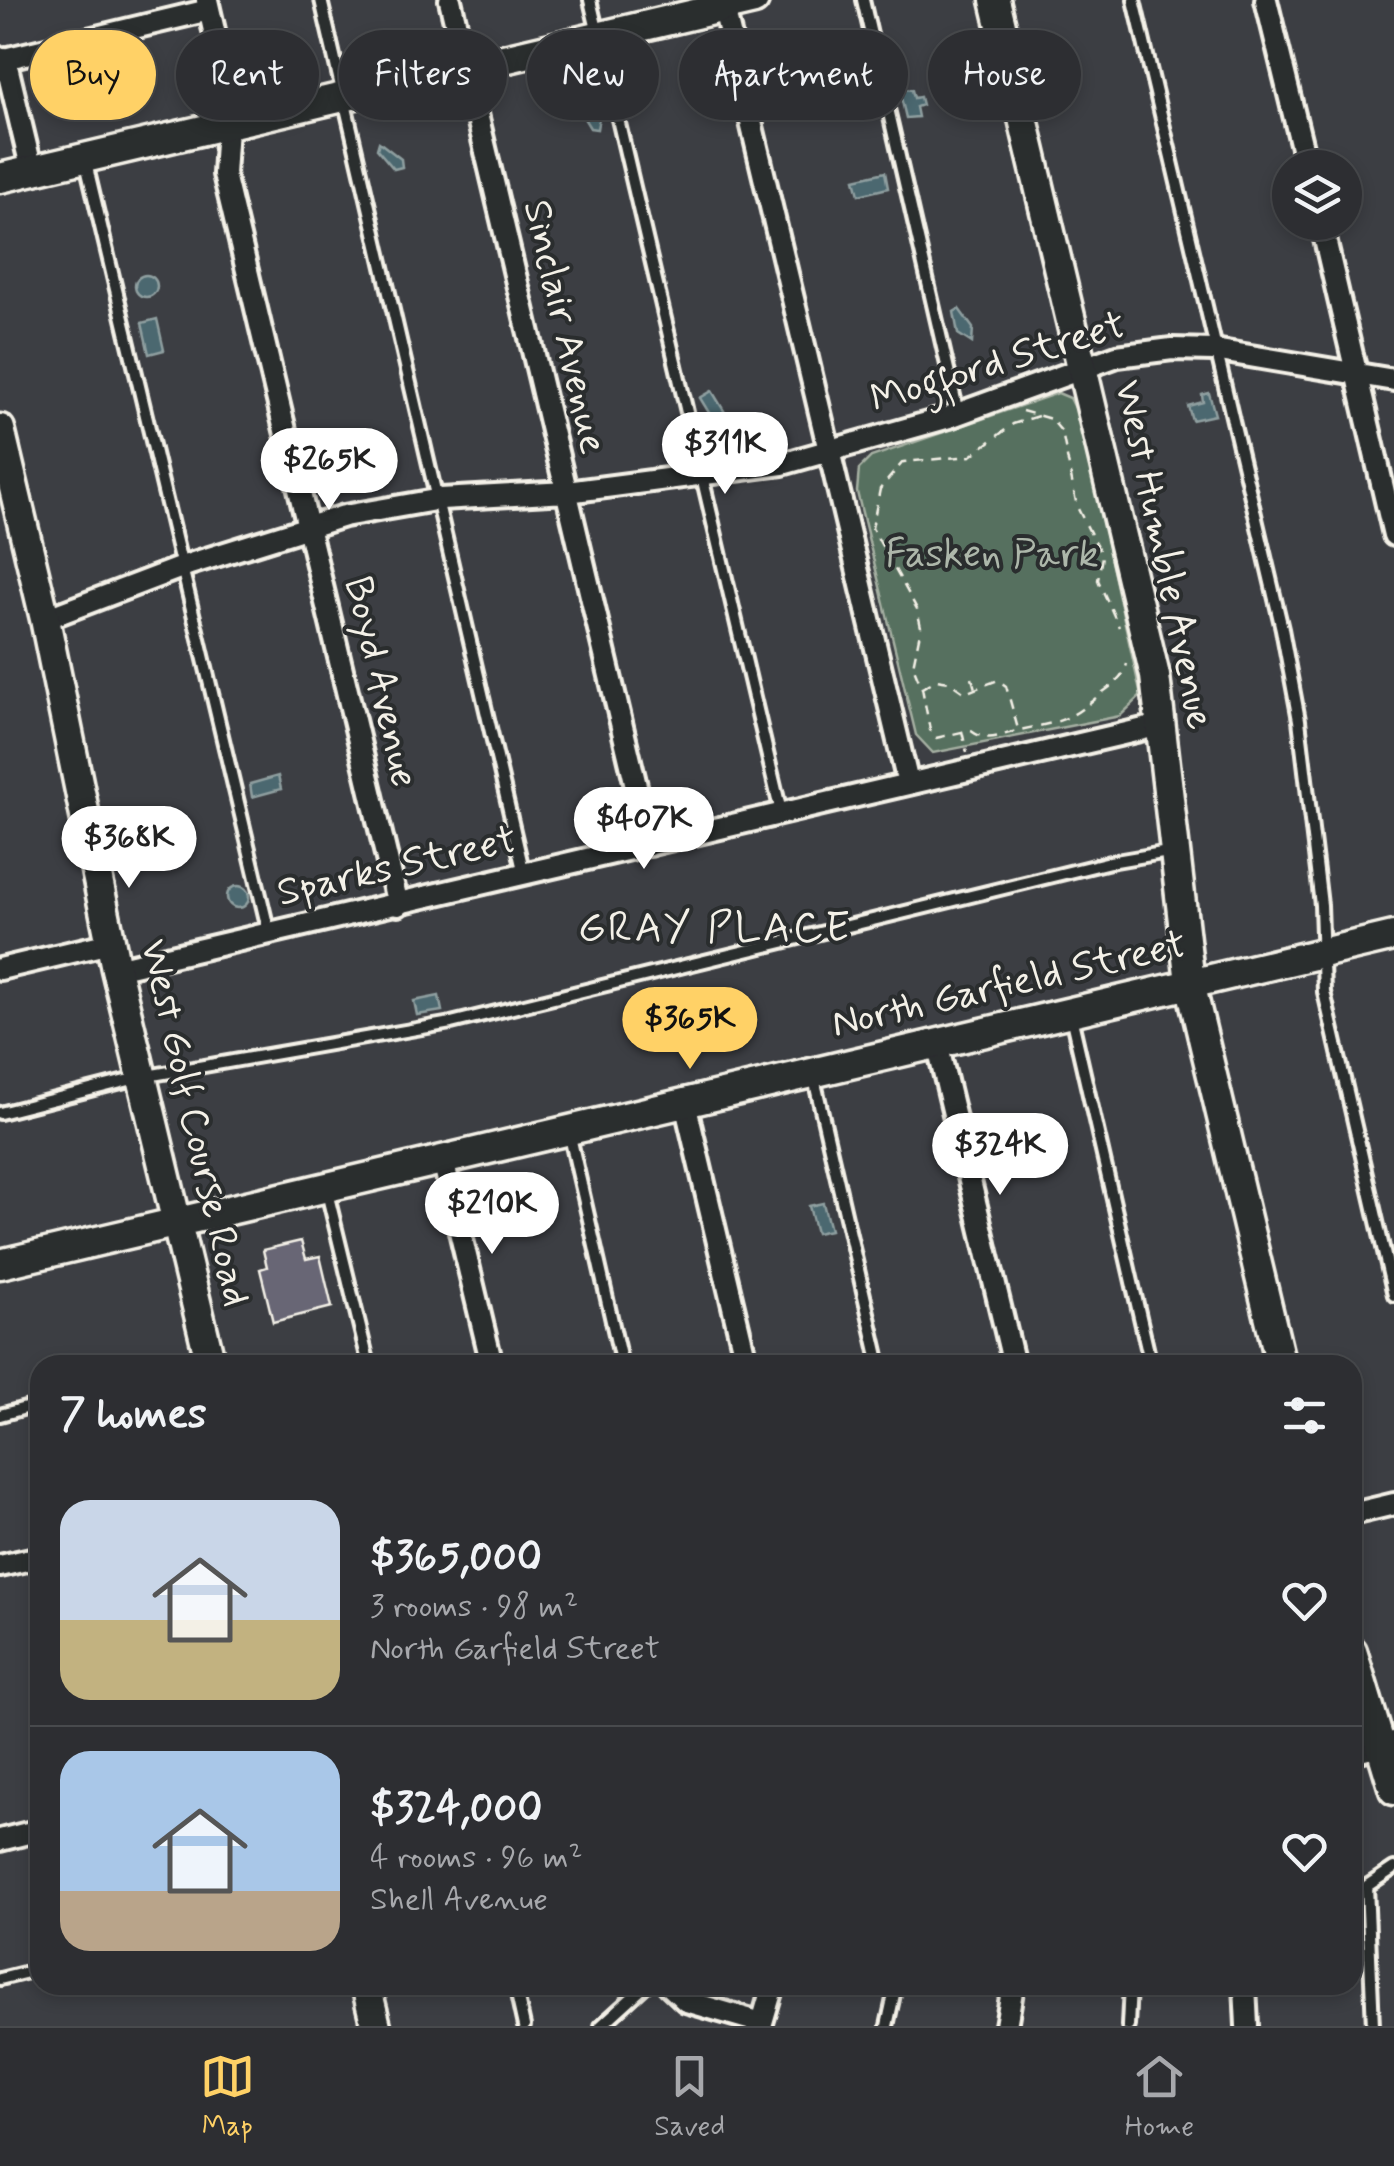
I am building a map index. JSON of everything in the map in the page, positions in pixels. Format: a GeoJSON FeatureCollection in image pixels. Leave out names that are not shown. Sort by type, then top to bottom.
{"type":"FeatureCollection","features":[{"type":"Feature","properties":{"kind":"main road"},"geometry":{"type":"LineString","coordinates":[[621,30],[754,0]]}},
{"type":"Feature","properties":{"kind":"main road","name":"West Humble Avenue"},"geometry":{"type":"LineString","coordinates":[[995,0],[1155,676],[1190,983],[1279,1355]]}},
{"type":"Feature","properties":{"kind":"main road"},"geometry":{"type":"LineString","coordinates":[[0,178],[339,97]]}},
{"type":"Feature","properties":{"kind":"main road","name":"West Golf Course Road"},"geometry":{"type":"LineString","coordinates":[[0,430],[45,619],[113,956],[209,1355]]}},
{"type":"Feature","properties":{"kind":"main road","name":"North Garfield Street"},"geometry":{"type":"LineString","coordinates":[[0,1264],[1394,936]]}},
{"type":"Feature","properties":{"kind":"main road"},"geometry":{"type":"LineString","coordinates":[[1362,1692],[1375,1747],[1394,1790]]}},
{"type":"Feature","properties":{"kind":"main road"},"geometry":{"type":"LineString","coordinates":[[368,1995],[376,2026]]}},
{"type":"Feature","properties":{"kind":"street","name":"Sinclair Avenue"},"geometry":{"type":"LineString","coordinates":[[450,0],[457,30]]}},
{"type":"Feature","properties":{"kind":"street"},"geometry":{"type":"LineString","coordinates":[[1266,0],[1303,150]]}},
{"type":"Feature","properties":{"kind":"street"},"geometry":{"type":"LineString","coordinates":[[723,4],[908,783]]}},
{"type":"Feature","properties":{"kind":"street"},"geometry":{"type":"LineString","coordinates":[[32,171],[3,59],[208,5]]}},
{"type":"Feature","properties":{"kind":"street","name":"Boyd Avenue"},"geometry":{"type":"LineString","coordinates":[[208,5],[229,96],[224,174],[398,905]]}},
{"type":"Feature","properties":{"kind":"street","name":"Sinclair Avenue"},"geometry":{"type":"LineString","coordinates":[[479,120],[650,845]]}},
{"type":"Feature","properties":{"kind":"street"},"geometry":{"type":"LineString","coordinates":[[1325,240],[1394,535]]}},
{"type":"Feature","properties":{"kind":"street","name":"Mogford Street"},"geometry":{"type":"LineString","coordinates":[[45,619],[184,566],[308,531],[344,516],[437,499],[567,492],[702,476],[830,452],[958,414],[1081,366],[1172,349],[1214,350],[1394,380]]}},
{"type":"Feature","properties":{"kind":"street","name":"Sparks Street"},"geometry":{"type":"LineString","coordinates":[[0,969],[269,933],[1161,724]]}},
{"type":"Feature","properties":{"kind":"street"},"geometry":{"type":"LineString","coordinates":[[937,1043],[1012,1355]]}},
{"type":"Feature","properties":{"kind":"street"},"geometry":{"type":"LineString","coordinates":[[685,1103],[745,1355]]}},
{"type":"Feature","properties":{"kind":"street"},"geometry":{"type":"LineString","coordinates":[[443,1160],[490,1355]]}},
{"type":"Feature","properties":{"kind":"street"},"geometry":{"type":"LineString","coordinates":[[1362,1512],[1394,1504]]}},
{"type":"Feature","properties":{"kind":"street"},"geometry":{"type":"LineString","coordinates":[[0,1566],[30,1558]]}},
{"type":"Feature","properties":{"kind":"street"},"geometry":{"type":"LineString","coordinates":[[0,1840],[30,1832]]}},
{"type":"Feature","properties":{"kind":"street"},"geometry":{"type":"LineString","coordinates":[[680,1995],[686,2001],[762,2024],[770,1995]]}},
{"type":"Feature","properties":{"kind":"street"},"geometry":{"type":"LineString","coordinates":[[1006,2026],[1011,1995]]}},
{"type":"Feature","properties":{"kind":"street"},"geometry":{"type":"LineString","coordinates":[[1245,1995],[1247,2026]]}},
{"type":"Feature","properties":{"kind":"lane"},"geometry":{"type":"LineString","coordinates":[[320,0],[339,83]]}},
{"type":"Feature","properties":{"kind":"lane"},"geometry":{"type":"LineString","coordinates":[[590,0],[597,30]]}},
{"type":"Feature","properties":{"kind":"lane"},"geometry":{"type":"LineString","coordinates":[[864,0],[958,414]]}},
{"type":"Feature","properties":{"kind":"lane"},"geometry":{"type":"LineString","coordinates":[[1134,0],[1214,350],[1261,532],[1296,702],[1324,992],[1394,1295]]}},
{"type":"Feature","properties":{"kind":"lane"},"geometry":{"type":"LineString","coordinates":[[348,120],[524,874]]}},
{"type":"Feature","properties":{"kind":"lane"},"geometry":{"type":"LineString","coordinates":[[618,120],[781,812]]}},
{"type":"Feature","properties":{"kind":"lane"},"geometry":{"type":"LineString","coordinates":[[85,158],[269,933]]}},
{"type":"Feature","properties":{"kind":"lane"},"geometry":{"type":"LineString","coordinates":[[0,1113],[141,1076],[451,1023],[1110,862],[1175,850]]}},
{"type":"Feature","properties":{"kind":"lane"},"geometry":{"type":"LineString","coordinates":[[1070,1012],[1149,1355]]}},
{"type":"Feature","properties":{"kind":"lane"},"geometry":{"type":"LineString","coordinates":[[813,1073],[878,1355]]}},
{"type":"Feature","properties":{"kind":"lane"},"geometry":{"type":"LineString","coordinates":[[568,1130],[620,1355]]}},
{"type":"Feature","properties":{"kind":"lane"},"geometry":{"type":"LineString","coordinates":[[326,1188],[368,1355]]}},
{"type":"Feature","properties":{"kind":"lane"},"geometry":{"type":"LineString","coordinates":[[0,1414],[30,1406]]}},
{"type":"Feature","properties":{"kind":"lane"},"geometry":{"type":"LineString","coordinates":[[1373,2026],[1367,1886],[1394,1868]]}},
{"type":"Feature","properties":{"kind":"lane"},"geometry":{"type":"LineString","coordinates":[[0,1979],[30,1972]]}},
{"type":"Feature","properties":{"kind":"lane"},"geometry":{"type":"LineString","coordinates":[[517,1995],[524,2026]]}},
{"type":"Feature","properties":{"kind":"lane"},"geometry":{"type":"LineString","coordinates":[[600,2026],[635,1995]]}},
{"type":"Feature","properties":{"kind":"lane"},"geometry":{"type":"LineString","coordinates":[[886,2026],[894,1995]]}},
{"type":"Feature","properties":{"kind":"lane"},"geometry":{"type":"LineString","coordinates":[[1128,2026],[1130,1995]]}},
{"type":"Feature","properties":{"kind":"path"},"geometry":{"type":"LineString","coordinates":[[1121,634],[1098,580],[1102,556],[1077,507],[1062,432],[1056,422],[1038,416],[1014,424],[971,456],[902,462],[880,488],[872,528],[917,608],[921,627],[912,666],[922,688],[930,730],[936,738],[970,730],[982,739],[993,739],[1082,713],[1122,679],[1128,662]]}},
{"type":"Feature","properties":{"kind":"path"},"geometry":{"type":"LineString","coordinates":[[972,678],[975,690]]}},
{"type":"Feature","properties":{"kind":"path"},"geometry":{"type":"LineString","coordinates":[[922,688],[936,680],[949,682],[965,693],[993,680],[1006,686],[1018,730]]}},
{"type":"Feature","properties":{"kind":"green space","name":"Fasken Park"},"geometry":{"type":"Polygon","coordinates":[[[1058,393],[1070,398],[1079,416],[1141,696],[1120,716],[933,753],[916,735],[857,492],[859,469],[871,457],[1058,393]]]}},
{"type":"Feature","properties":{"kind":"water"},"geometry":{"type":"Polygon","coordinates":[[[908,89],[914,98],[920,97],[918,117],[908,118],[908,89]]]}},
{"type":"Feature","properties":{"kind":"water"},"geometry":{"type":"Polygon","coordinates":[[[585,120],[598,120],[597,129],[590,128],[585,120]]]}},
{"type":"Feature","properties":{"kind":"water"},"geometry":{"type":"Polygon","coordinates":[[[379,142],[401,159],[402,167],[394,169],[377,149],[379,142]]]}},
{"type":"Feature","properties":{"kind":"water"},"geometry":{"type":"Polygon","coordinates":[[[885,172],[888,188],[859,195],[855,179],[885,172]]]}},
{"type":"Feature","properties":{"kind":"water"},"geometry":{"type":"Polygon","coordinates":[[[142,275],[150,275],[157,286],[150,297],[142,297],[135,290],[135,282],[142,275]]]}},
{"type":"Feature","properties":{"kind":"water"},"geometry":{"type":"Polygon","coordinates":[[[959,309],[973,328],[972,343],[958,334],[954,312],[959,309]]]}},
{"type":"Feature","properties":{"kind":"water"},"geometry":{"type":"Polygon","coordinates":[[[157,319],[164,350],[149,354],[142,323],[157,319]]]}},
{"type":"Feature","properties":{"kind":"water"},"geometry":{"type":"Polygon","coordinates":[[[712,391],[726,414],[714,421],[700,398],[712,391]]]}},
{"type":"Feature","properties":{"kind":"water"},"geometry":{"type":"Polygon","coordinates":[[[1209,393],[1215,415],[1192,420],[1188,406],[1203,402],[1202,395],[1209,393]]]}},
{"type":"Feature","properties":{"kind":"water"},"geometry":{"type":"Polygon","coordinates":[[[278,776],[281,789],[252,797],[250,784],[278,776]]]}},
{"type":"Feature","properties":{"kind":"water"},"geometry":{"type":"Polygon","coordinates":[[[238,886],[246,889],[246,905],[238,908],[230,905],[227,897],[230,889],[238,886]]]}},
{"type":"Feature","properties":{"kind":"water"},"geometry":{"type":"Polygon","coordinates":[[[439,996],[442,1011],[417,1015],[414,1001],[439,996]]]}},
{"type":"Feature","properties":{"kind":"water"},"geometry":{"type":"Polygon","coordinates":[[[823,1203],[830,1230],[816,1233],[809,1206],[823,1203]]]}},
{"type":"Feature","properties":{"kind":"building"},"geometry":{"type":"Polygon","coordinates":[[[301,1241],[306,1259],[320,1256],[332,1307],[273,1322],[260,1269],[267,1267],[263,1250],[301,1241]]]}},
{"type":"Feature","properties":{"kind":"district","name":"GRAY PLACE"},"geometry":{"type":"Point","coordinates":[715,929]}}]}
